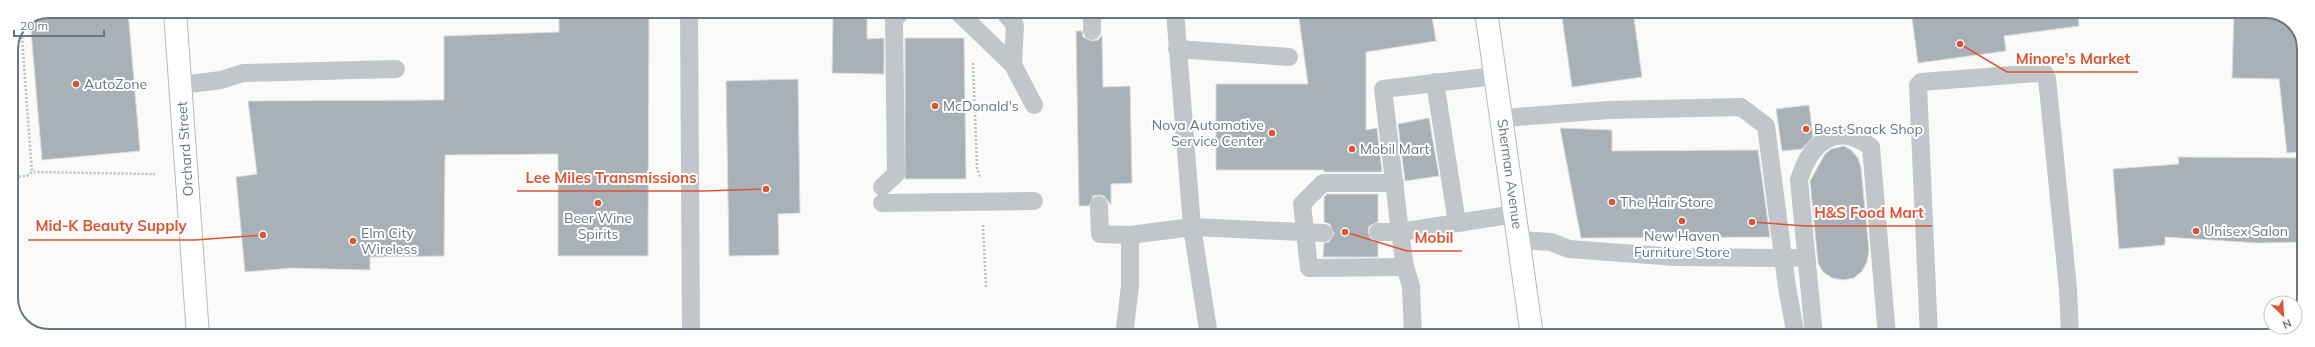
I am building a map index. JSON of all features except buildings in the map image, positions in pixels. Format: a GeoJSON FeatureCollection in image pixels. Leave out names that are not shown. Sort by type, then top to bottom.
{"type":"FeatureCollection","features":[{"type":"Feature","properties":{"kind":"main road","name":"Orchard Street"},"geometry":{"type":"LineString","coordinates":[[176,18],[198,329]]}},
{"type":"Feature","properties":{"kind":"main road","name":"Sherman Avenue"},"geometry":{"type":"LineString","coordinates":[[1487,18],[1531,329]]}},
{"type":"Feature","properties":{"kind":"lane"},"geometry":{"type":"LineString","coordinates":[[689,18],[691,329]]}},
{"type":"Feature","properties":{"kind":"lane"},"geometry":{"type":"LineString","coordinates":[[896,18],[894,20],[896,174],[882,195],[1034,201]]}},
{"type":"Feature","properties":{"kind":"lane"},"geometry":{"type":"LineString","coordinates":[[964,18],[1013,65],[1034,104]]}},
{"type":"Feature","properties":{"kind":"lane"},"geometry":{"type":"LineString","coordinates":[[1009,18],[1015,25],[1013,65]]}},
{"type":"Feature","properties":{"kind":"lane"},"geometry":{"type":"LineString","coordinates":[[1092,18],[1092,31]]}},
{"type":"Feature","properties":{"kind":"lane"},"geometry":{"type":"LineString","coordinates":[[1175,18],[1192,227],[1208,329]]}},
{"type":"Feature","properties":{"kind":"lane"},"geometry":{"type":"LineString","coordinates":[[1177,49],[1289,57]]}},
{"type":"Feature","properties":{"kind":"lane"},"geometry":{"type":"LineString","coordinates":[[181,85],[221,80],[243,73],[396,69]]}},
{"type":"Feature","properties":{"kind":"lane"},"geometry":{"type":"LineString","coordinates":[[1930,329],[1918,85],[1921,82],[2036,73],[2045,74],[2047,78],[2068,289],[2070,329]]}},
{"type":"Feature","properties":{"kind":"lane"},"geometry":{"type":"LineString","coordinates":[[1413,329],[1411,286],[1405,267],[1400,232],[1383,89],[1495,76]]}},
{"type":"Feature","properties":{"kind":"lane"},"geometry":{"type":"LineString","coordinates":[[1435,82],[1457,223]]}},
{"type":"Feature","properties":{"kind":"lane"},"geometry":{"type":"LineString","coordinates":[[1502,118],[1609,110],[1741,107],[1766,126],[1783,258],[1795,329]]}},
{"type":"Feature","properties":{"kind":"lane"},"geometry":{"type":"LineString","coordinates":[[1814,329],[1808,218],[1799,180],[1805,173],[1808,157],[1827,138],[1839,134],[1861,139],[1871,147],[1867,168],[1874,255],[1886,329]]}},
{"type":"Feature","properties":{"kind":"lane"},"geometry":{"type":"LineString","coordinates":[[1395,183],[1323,183],[1302,204],[1309,268],[1405,267]]}},
{"type":"Feature","properties":{"kind":"lane"},"geometry":{"type":"LineString","coordinates":[[1099,205],[1100,234],[1130,235],[1192,227],[1324,233]]}},
{"type":"Feature","properties":{"kind":"lane"},"geometry":{"type":"LineString","coordinates":[[1378,232],[1400,232],[1515,214]]}},
{"type":"Feature","properties":{"kind":"lane"},"geometry":{"type":"LineString","coordinates":[[1125,329],[1130,286],[1130,235]]}},
{"type":"Feature","properties":{"kind":"lane"},"geometry":{"type":"LineString","coordinates":[[1519,240],[1551,242],[1569,249],[1676,257],[1811,258]]}},
{"type":"Feature","properties":{"kind":"path"},"geometry":{"type":"LineString","coordinates":[[22,34],[32,172]]}},
{"type":"Feature","properties":{"kind":"path"},"geometry":{"type":"LineString","coordinates":[[973,60],[977,167],[980,179]]}},
{"type":"Feature","properties":{"kind":"path"},"geometry":{"type":"LineString","coordinates":[[18,177],[27,176],[32,172],[155,174]]}},
{"type":"Feature","properties":{"kind":"path"},"geometry":{"type":"LineString","coordinates":[[983,223],[986,287]]}},
{"type":"Feature","properties":{"kind":"place","name":"Minore's Market"},"geometry":{"type":"Point","coordinates":[1960,44]}},
{"type":"Feature","properties":{"kind":"place","name":"AutoZone"},"geometry":{"type":"Point","coordinates":[76,84]}},
{"type":"Feature","properties":{"kind":"place","name":"McDonald's"},"geometry":{"type":"Point","coordinates":[935,106]}},
{"type":"Feature","properties":{"kind":"place","name":"Best Snack Shop"},"geometry":{"type":"Point","coordinates":[1806,129]}},
{"type":"Feature","properties":{"kind":"place","name":"Nova Automotive Service Center"},"geometry":{"type":"Point","coordinates":[1272,133]}},
{"type":"Feature","properties":{"kind":"place","name":"Mobil Mart"},"geometry":{"type":"Point","coordinates":[1352,149]}},
{"type":"Feature","properties":{"kind":"place","name":"Lee Miles Transmissions"},"geometry":{"type":"Point","coordinates":[766,189]}},
{"type":"Feature","properties":{"kind":"place","name":"The Hair Store"},"geometry":{"type":"Point","coordinates":[1612,202]}},
{"type":"Feature","properties":{"kind":"place","name":"Beer Wine Spirits"},"geometry":{"type":"Point","coordinates":[598,203]}},
{"type":"Feature","properties":{"kind":"place","name":"New Haven Furniture Store"},"geometry":{"type":"Point","coordinates":[1682,221]}},
{"type":"Feature","properties":{"kind":"place","name":"H&S Food Mart"},"geometry":{"type":"Point","coordinates":[1752,222]}},
{"type":"Feature","properties":{"kind":"place","name":"Unisex Salon"},"geometry":{"type":"Point","coordinates":[2196,231]}},
{"type":"Feature","properties":{"kind":"place","name":"Mobil"},"geometry":{"type":"Point","coordinates":[1345,232]}},
{"type":"Feature","properties":{"kind":"place","name":"Mid-K Beauty Supply"},"geometry":{"type":"Point","coordinates":[263,235]}},
{"type":"Feature","properties":{"kind":"place","name":"Elm City Wireless"},"geometry":{"type":"Point","coordinates":[353,241]}}]}
